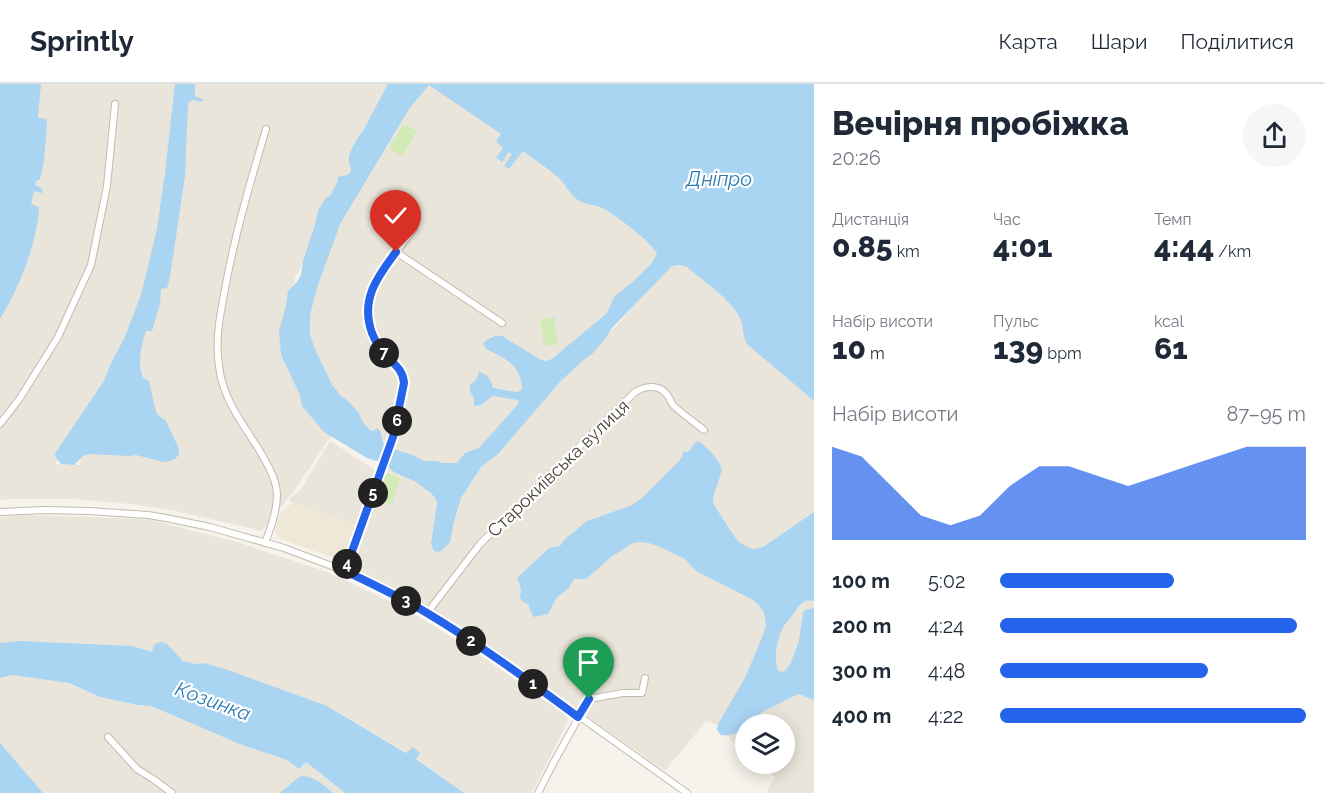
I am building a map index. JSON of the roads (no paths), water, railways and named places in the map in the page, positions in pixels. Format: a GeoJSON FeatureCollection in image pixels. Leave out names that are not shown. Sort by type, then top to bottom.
{"type":"FeatureCollection","features":[{"type":"Feature","properties":{"kind":"street"},"geometry":{"type":"LineString","coordinates":[[0,424],[20,398],[58,337],[91,265],[107,186],[115,104]]}},
{"type":"Feature","properties":{"kind":"street"},"geometry":{"type":"LineString","coordinates":[[265,543],[276,508],[275,481],[226,395],[219,369],[217,341],[236,232],[266,129]]}},
{"type":"Feature","properties":{"kind":"street"},"geometry":{"type":"LineString","coordinates":[[345,571],[393,437],[404,383],[401,371],[384,354],[370,327],[369,299],[375,281],[414,229]]}},
{"type":"Feature","properties":{"kind":"street"},"geometry":{"type":"LineString","coordinates":[[396,252],[502,323]]}},
{"type":"Feature","properties":{"kind":"street","name":"Старокиївська вулиця"},"geometry":{"type":"LineString","coordinates":[[428,613],[480,544],[640,389],[647,387],[661,389],[673,404],[704,430]]}},
{"type":"Feature","properties":{"kind":"street"},"geometry":{"type":"LineString","coordinates":[[0,512],[44,510],[148,515],[210,527],[265,543],[345,571],[428,613],[496,657],[687,793]]}},
{"type":"Feature","properties":{"kind":"street"},"geometry":{"type":"LineString","coordinates":[[538,793],[589,699],[623,693],[642,693],[645,678]]}},
{"type":"Feature","properties":{"kind":"street"},"geometry":{"type":"LineString","coordinates":[[108,737],[137,770],[172,793]]}},
{"type":"Feature","properties":{"kind":"water"},"geometry":{"type":"Polygon","coordinates":[[[0,84],[41,84],[38,116],[46,119],[47,123],[44,161],[40,179],[35,185],[43,192],[34,191],[31,204],[39,207],[35,236],[20,280],[0,319],[0,84]]]}},
{"type":"Feature","properties":{"kind":"water"},"geometry":{"type":"Polygon","coordinates":[[[175,84],[195,84],[195,96],[204,100],[202,102],[192,100],[188,103],[185,176],[170,277],[167,288],[161,289],[160,304],[152,331],[146,331],[140,361],[141,373],[143,378],[149,381],[156,412],[166,421],[179,449],[179,454],[171,461],[163,462],[136,455],[91,454],[83,456],[74,465],[61,464],[55,456],[56,452],[104,381],[141,295],[157,229],[175,84]]]}},
{"type":"Feature","properties":{"kind":"water","name":"Дніпро"},"geometry":{"type":"Polygon","coordinates":[[[388,84],[814,84],[814,401],[747,344],[739,316],[722,296],[687,267],[672,266],[612,328],[593,353],[559,383],[498,454],[481,467],[461,498],[450,542],[439,552],[434,551],[431,544],[436,499],[416,482],[394,472],[383,463],[367,458],[324,432],[302,406],[300,395],[281,355],[279,331],[288,291],[301,275],[318,211],[325,199],[330,196],[338,177],[351,172],[350,154],[388,84]],[[429,85],[409,109],[340,224],[317,288],[310,315],[310,335],[332,385],[359,413],[362,421],[371,431],[380,430],[383,443],[424,461],[457,463],[465,453],[479,448],[519,403],[518,400],[493,396],[481,405],[474,406],[470,385],[477,379],[479,372],[489,378],[493,388],[516,392],[522,388],[520,376],[514,367],[486,348],[483,345],[485,341],[495,336],[502,336],[541,360],[552,359],[607,313],[614,297],[651,264],[657,254],[641,236],[613,215],[600,207],[578,200],[560,179],[523,151],[509,169],[504,166],[512,154],[509,152],[502,162],[496,158],[503,148],[496,141],[501,134],[429,85]]]}},
{"type":"Feature","properties":{"kind":"water"},"geometry":{"type":"Polygon","coordinates":[[[699,441],[713,454],[721,466],[722,470],[713,499],[714,505],[740,543],[752,549],[763,547],[814,512],[814,601],[810,600],[801,604],[785,625],[779,638],[776,655],[778,671],[783,672],[788,668],[799,641],[803,613],[805,610],[814,608],[814,700],[799,694],[760,714],[735,714],[735,734],[728,735],[721,735],[717,730],[718,724],[745,678],[766,625],[764,612],[753,600],[696,571],[685,559],[660,547],[640,542],[633,543],[611,557],[586,579],[574,579],[568,589],[557,597],[548,614],[533,616],[528,604],[520,598],[521,589],[517,578],[549,548],[560,546],[587,521],[630,506],[641,499],[677,463],[683,452],[688,452],[699,441]]]}},
{"type":"Feature","properties":{"kind":"water","name":"Козинка"},"geometry":{"type":"Polygon","coordinates":[[[19,641],[132,646],[152,652],[154,645],[162,642],[167,644],[183,661],[204,663],[225,669],[327,706],[406,753],[413,747],[420,753],[416,759],[464,793],[345,793],[306,762],[299,769],[287,760],[242,745],[151,706],[100,697],[69,683],[12,675],[0,678],[0,643],[19,641]]]}},
{"type":"Feature","properties":{"kind":"water"},"geometry":{"type":"Polygon","coordinates":[[[0,743],[43,793],[0,793],[0,743]]]}},
{"type":"Feature","properties":{"kind":"water"},"geometry":{"type":"Polygon","coordinates":[[[304,776],[316,780],[333,793],[280,793],[299,777],[304,776]]]}}]}
